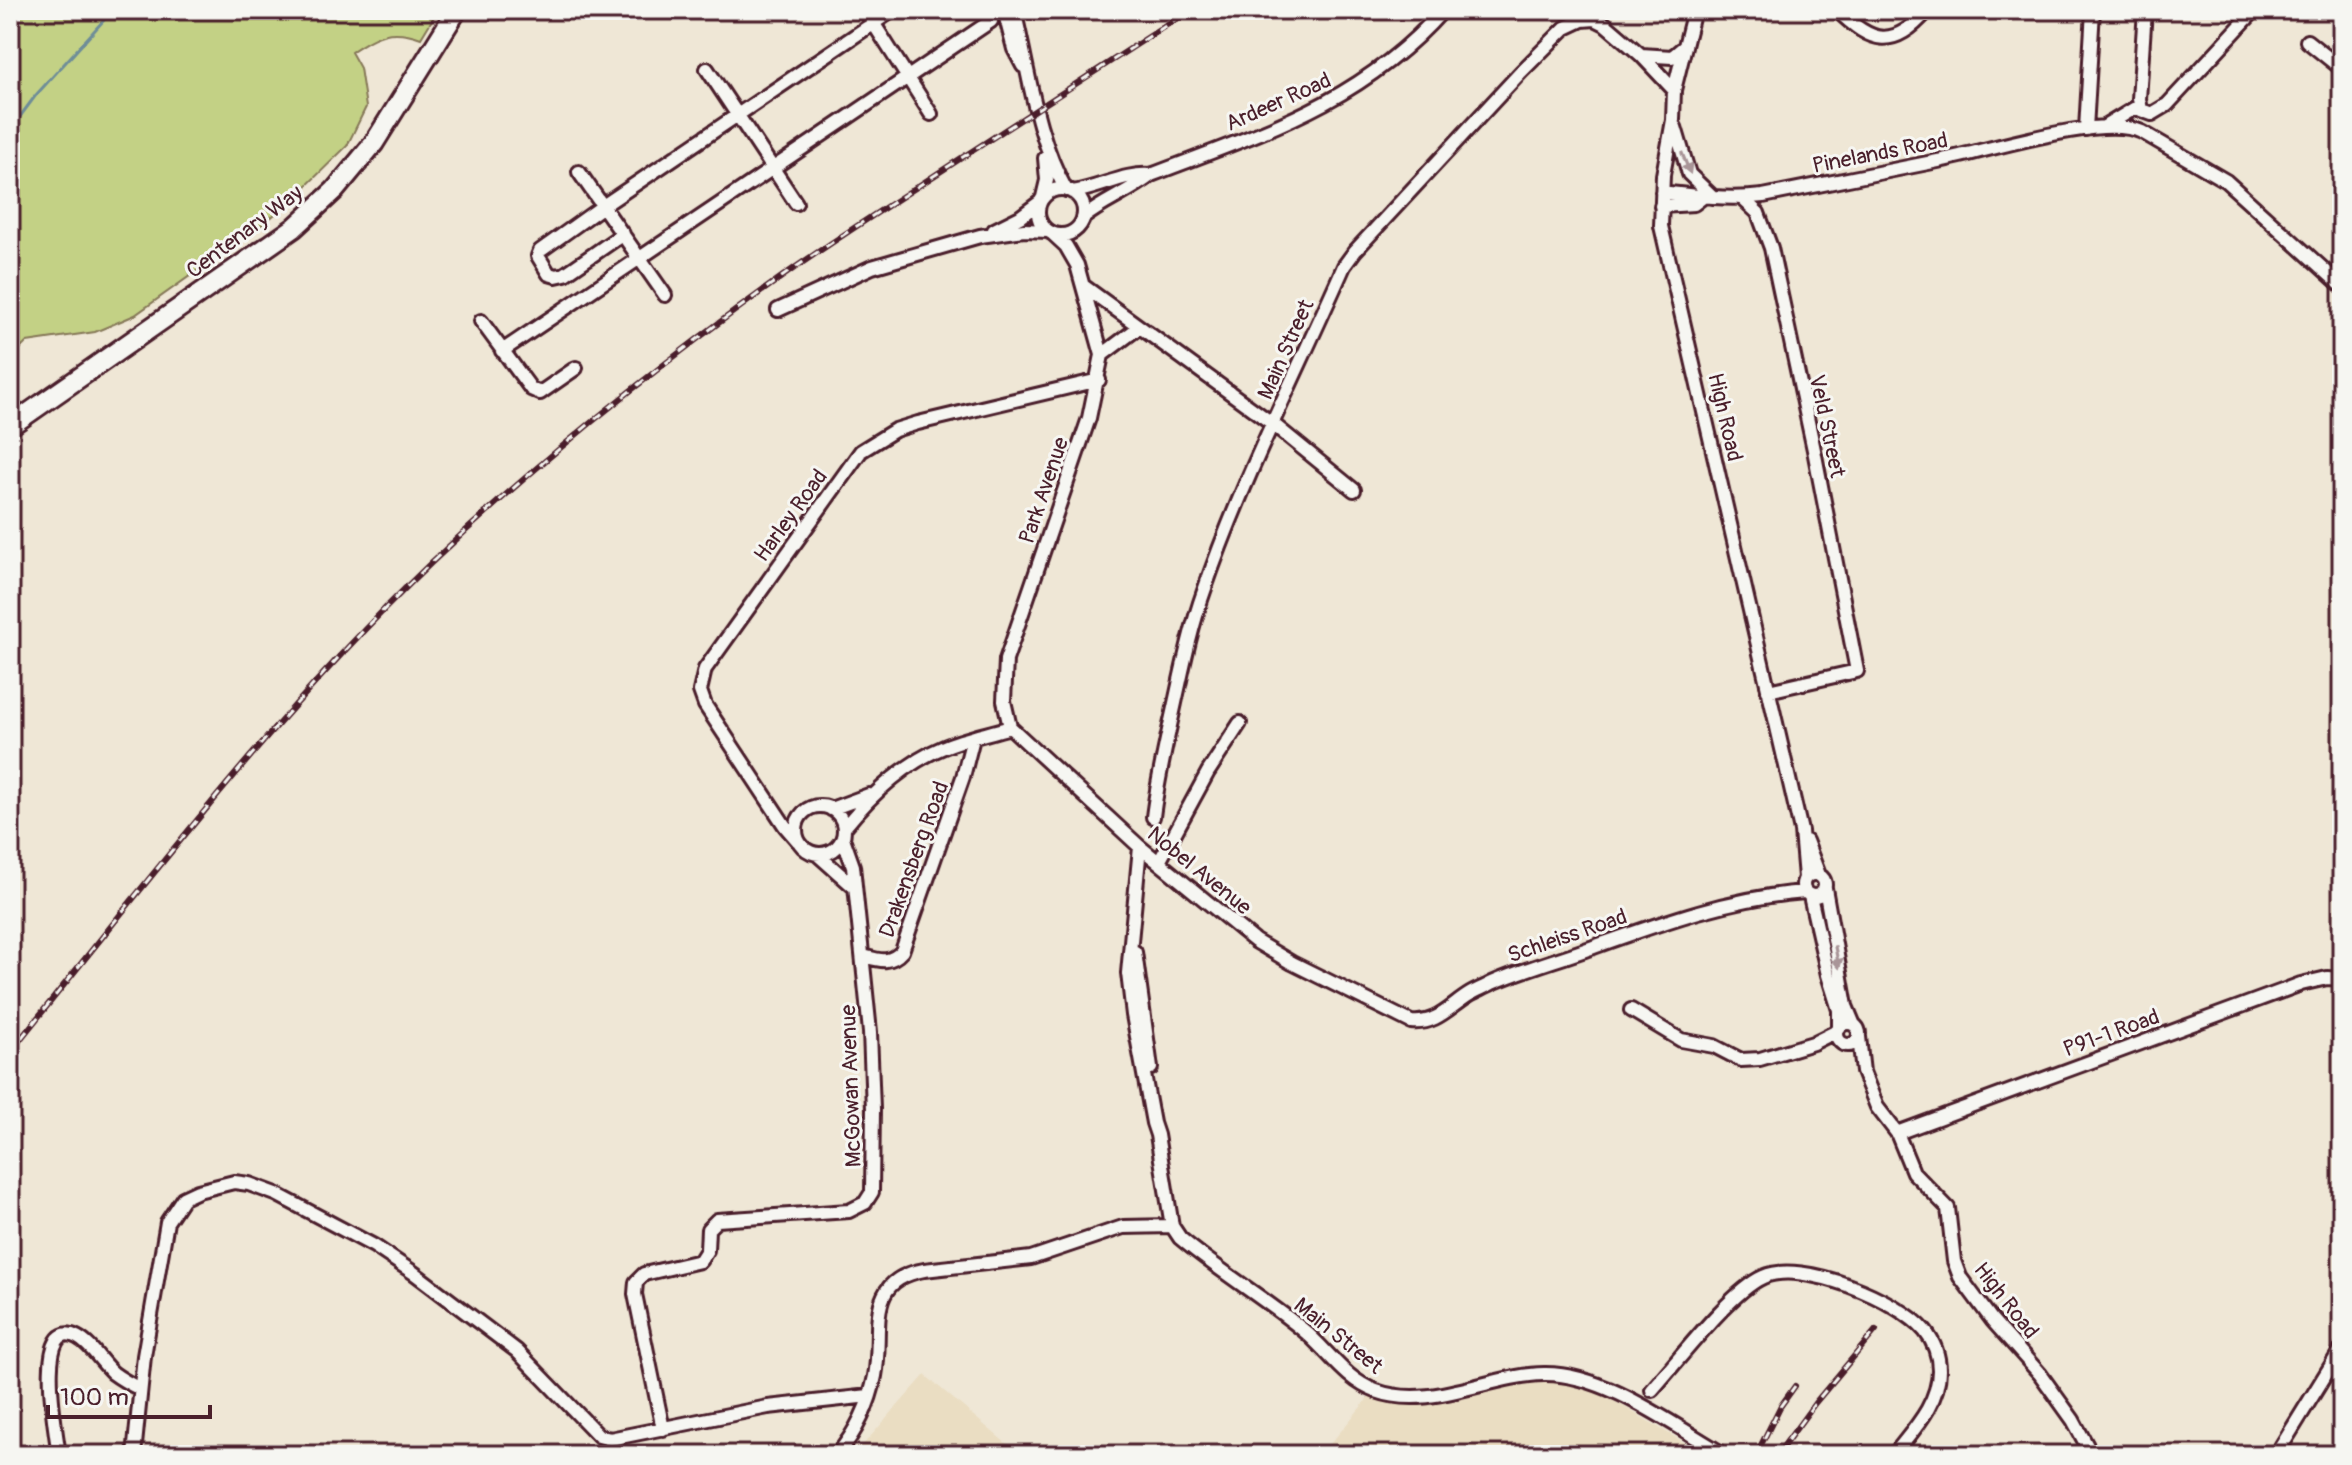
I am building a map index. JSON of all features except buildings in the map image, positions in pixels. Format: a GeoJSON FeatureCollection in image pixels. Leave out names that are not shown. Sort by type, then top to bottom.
{"type":"FeatureCollection","features":[{"type":"Feature","properties":{"kind":"main road","name":"Centenary Way"},"geometry":{"type":"LineString","coordinates":[[10,426],[294,228],[325,200],[374,143],[458,13]]}},
{"type":"Feature","properties":{"kind":"street"},"geometry":{"type":"LineString","coordinates":[[865,10],[931,114]]}},
{"type":"Feature","properties":{"kind":"street"},"geometry":{"type":"LineString","coordinates":[[623,234],[565,274],[549,274],[538,256],[603,206],[893,10]]}},
{"type":"Feature","properties":{"kind":"street"},"geometry":{"type":"LineString","coordinates":[[1004,10],[1014,49],[1026,72]]}},
{"type":"Feature","properties":{"kind":"street"},"geometry":{"type":"LineString","coordinates":[[1014,10],[1042,135],[1047,172],[1038,216],[1051,233]]}},
{"type":"Feature","properties":{"kind":"street","name":"Ardeer Road"},"geometry":{"type":"LineString","coordinates":[[1082,221],[1100,204],[1142,183],[1151,175],[1275,129],[1335,99],[1398,54],[1443,10]]}},
{"type":"Feature","properties":{"kind":"street","name":"High Road"},"geometry":{"type":"LineString","coordinates":[[1694,10],[1674,90],[1673,120],[1662,192],[1663,240],[1801,831],[1828,975],[1839,1010],[1841,1037],[1863,1072],[1877,1107],[1897,1133],[1913,1172],[1948,1208],[1954,1261],[1967,1289],[2030,1361],[2073,1420],[2092,1455]]}},
{"type":"Feature","properties":{"kind":"street"},"geometry":{"type":"LineString","coordinates":[[1837,10],[1861,32],[1874,38],[1895,35],[1914,24],[1928,10]]}},
{"type":"Feature","properties":{"kind":"street"},"geometry":{"type":"LineString","coordinates":[[2086,129],[2093,10]]}},
{"type":"Feature","properties":{"kind":"street"},"geometry":{"type":"LineString","coordinates":[[2145,10],[2140,105],[2145,113],[2152,114],[2167,105],[2255,10]]}},
{"type":"Feature","properties":{"kind":"street","name":"Main Street"},"geometry":{"type":"LineString","coordinates":[[1153,817],[1156,788],[1191,631],[1212,570],[1344,266],[1367,235],[1565,28],[1582,20],[1595,19],[1641,55]]}},
{"type":"Feature","properties":{"kind":"street"},"geometry":{"type":"LineString","coordinates":[[502,351],[991,21]]}},
{"type":"Feature","properties":{"kind":"street"},"geometry":{"type":"LineString","coordinates":[[2307,41],[2342,69]]}},
{"type":"Feature","properties":{"kind":"street"},"geometry":{"type":"LineString","coordinates":[[1641,55],[1672,57],[1685,46]]}},
{"type":"Feature","properties":{"kind":"street"},"geometry":{"type":"LineString","coordinates":[[1641,55],[1674,90]]}},
{"type":"Feature","properties":{"kind":"street"},"geometry":{"type":"LineString","coordinates":[[707,69],[796,203]]}},
{"type":"Feature","properties":{"kind":"street"},"geometry":{"type":"LineString","coordinates":[[2104,127],[2140,105]]}},
{"type":"Feature","properties":{"kind":"street"},"geometry":{"type":"LineString","coordinates":[[1661,206],[1694,204],[1708,197],[1689,174],[1673,120]]}},
{"type":"Feature","properties":{"kind":"street"},"geometry":{"type":"LineString","coordinates":[[2104,127],[2135,128],[2226,181],[2342,286]]}},
{"type":"Feature","properties":{"kind":"street","name":"Pinelands Road"},"geometry":{"type":"LineString","coordinates":[[1662,192],[1742,198],[2104,127]]}},
{"type":"Feature","properties":{"kind":"street"},"geometry":{"type":"LineString","coordinates":[[980,236],[1024,230],[1072,232],[1082,221],[1083,206],[1069,191],[1054,166],[1042,135]]}},
{"type":"Feature","properties":{"kind":"street"},"geometry":{"type":"LineString","coordinates":[[579,172],[665,295]]}},
{"type":"Feature","properties":{"kind":"street","name":"Ardeer Road"},"geometry":{"type":"LineString","coordinates":[[1069,191],[1093,189],[1141,174],[1151,175]]}},
{"type":"Feature","properties":{"kind":"street"},"geometry":{"type":"LineString","coordinates":[[778,310],[872,267],[980,236],[1008,224],[1054,190],[1069,191]]}},
{"type":"Feature","properties":{"kind":"street","name":"Veld Street"},"geometry":{"type":"LineString","coordinates":[[1742,198],[1758,213],[1771,248],[1857,671],[1768,691]]}},
{"type":"Feature","properties":{"kind":"street","name":"Park Avenue"},"geometry":{"type":"LineString","coordinates":[[1077,265],[1075,243],[1082,221]]}},
{"type":"Feature","properties":{"kind":"street","name":"Park Avenue"},"geometry":{"type":"LineString","coordinates":[[1010,727],[1004,701],[1006,660],[1089,418],[1102,355],[1077,265],[1066,246],[1051,233]]}},
{"type":"Feature","properties":{"kind":"street"},"geometry":{"type":"LineString","coordinates":[[1084,287],[1273,424],[1354,490]]}},
{"type":"Feature","properties":{"kind":"street"},"geometry":{"type":"LineString","coordinates":[[481,321],[531,389],[540,393],[576,368]]}},
{"type":"Feature","properties":{"kind":"street"},"geometry":{"type":"LineString","coordinates":[[1102,355],[1138,328]]}},
{"type":"Feature","properties":{"kind":"street","name":"Harley Road"},"geometry":{"type":"LineString","coordinates":[[798,841],[705,705],[700,691],[702,676],[861,451],[895,430],[918,423],[1099,380]]}},
{"type":"Feature","properties":{"kind":"street"},"geometry":{"type":"LineString","coordinates":[[1159,862],[1208,772],[1240,723]]}},
{"type":"Feature","properties":{"kind":"street"},"geometry":{"type":"LineString","coordinates":[[831,809],[876,792],[940,749],[1010,727]]}},
{"type":"Feature","properties":{"kind":"street","name":"Nobel Avenue"},"geometry":{"type":"LineString","coordinates":[[1010,727],[1140,847],[1255,941],[1387,1011]]}},
{"type":"Feature","properties":{"kind":"street","name":"Drakensberg Road"},"geometry":{"type":"LineString","coordinates":[[863,956],[888,961],[902,951],[958,791],[973,738]]}},
{"type":"Feature","properties":{"kind":"street"},"geometry":{"type":"LineString","coordinates":[[817,854],[836,848],[843,833],[876,792]]}},
{"type":"Feature","properties":{"kind":"street"},"geometry":{"type":"LineString","coordinates":[[777,813],[804,811],[818,806],[831,809],[840,817],[849,850],[831,866]]}},
{"type":"Feature","properties":{"kind":"street"},"geometry":{"type":"LineString","coordinates":[[804,811],[796,827],[798,841],[853,886]]}},
{"type":"Feature","properties":{"kind":"street"},"geometry":{"type":"LineString","coordinates":[[837,1455],[860,1423],[875,1376],[883,1295],[900,1276],[924,1270],[1031,1258],[1123,1227],[1172,1226],[1128,973],[1140,847]]}},
{"type":"Feature","properties":{"kind":"street","name":"McGowan Avenue"},"geometry":{"type":"LineString","coordinates":[[663,1429],[635,1294],[638,1279],[644,1274],[700,1261],[707,1250],[708,1229],[717,1220],[849,1211],[865,1203],[872,1192],[873,1109],[863,956],[849,850]]}},
{"type":"Feature","properties":{"kind":"street","name":"High Road"},"geometry":{"type":"LineString","coordinates":[[1811,885],[1856,1031],[1863,1072]]}},
{"type":"Feature","properties":{"kind":"street","name":"Schleiss Road"},"geometry":{"type":"LineString","coordinates":[[1387,1011],[1421,1023],[1444,1013],[1470,994],[1515,974],[1688,915],[1811,885]]}},
{"type":"Feature","properties":{"kind":"street","name":"P91-1 Road"},"geometry":{"type":"LineString","coordinates":[[1897,1133],[2301,984],[2327,978],[2342,979]]}},
{"type":"Feature","properties":{"kind":"street"},"geometry":{"type":"LineString","coordinates":[[1631,1010],[1681,1040],[1714,1046],[1741,1060],[1760,1059],[1841,1037],[1854,1044],[1856,1031],[1846,1024],[1841,1037]]}},
{"type":"Feature","properties":{"kind":"street"},"geometry":{"type":"LineString","coordinates":[[134,1455],[140,1389],[167,1222],[183,1198],[234,1182],[276,1194],[374,1246],[414,1273],[517,1351],[599,1436],[610,1439],[768,1407],[869,1396]]}},
{"type":"Feature","properties":{"kind":"street","name":"Main Street"},"geometry":{"type":"LineString","coordinates":[[1172,1226],[1193,1249],[1305,1331],[1350,1375],[1378,1392],[1425,1396],[1499,1379],[1558,1375],[1595,1384],[1617,1394],[1725,1455]]}},
{"type":"Feature","properties":{"kind":"street"},"geometry":{"type":"LineString","coordinates":[[1652,1390],[1735,1297],[1763,1277],[1776,1272],[1799,1274],[1855,1287],[1914,1320],[1926,1332],[1938,1358],[1939,1373],[1933,1400],[1894,1455]]}},
{"type":"Feature","properties":{"kind":"street"},"geometry":{"type":"LineString","coordinates":[[59,1455],[50,1368],[55,1343],[61,1337],[80,1338],[113,1372],[140,1389]]}},
{"type":"Feature","properties":{"kind":"street"},"geometry":{"type":"LineString","coordinates":[[2276,1455],[2342,1348]]}},
{"type":"Feature","properties":{"kind":"shaded area"},"geometry":{"type":"Polygon","coordinates":[[[925,1375],[1020,1455],[854,1455],[925,1375]]]}},
{"type":"Feature","properties":{"kind":"shaded area"},"geometry":{"type":"Polygon","coordinates":[[[1545,1380],[1589,1386],[1705,1455],[1321,1455],[1370,1396],[1423,1405],[1545,1380]]]}},
{"type":"Feature","properties":{"kind":"green space"},"geometry":{"type":"Polygon","coordinates":[[[10,10],[438,10],[421,38],[401,33],[384,34],[351,52],[360,68],[366,107],[347,146],[267,221],[135,315],[95,332],[27,342],[10,359],[10,10]]]}},
{"type":"Feature","properties":{"kind":"waterway"},"geometry":{"type":"LineString","coordinates":[[10,130],[36,95],[113,10]]}},
{"type":"Feature","properties":{"kind":"railway"},"geometry":{"type":"LineString","coordinates":[[10,1052],[265,739],[374,620],[515,487],[647,378],[783,276],[1190,10]]}},
{"type":"Feature","properties":{"kind":"railway"},"geometry":{"type":"LineString","coordinates":[[1777,1455],[1815,1403],[1876,1330]]}},
{"type":"Feature","properties":{"kind":"railway"},"geometry":{"type":"LineString","coordinates":[[1756,1455],[1780,1407],[1795,1386]]}}]}
